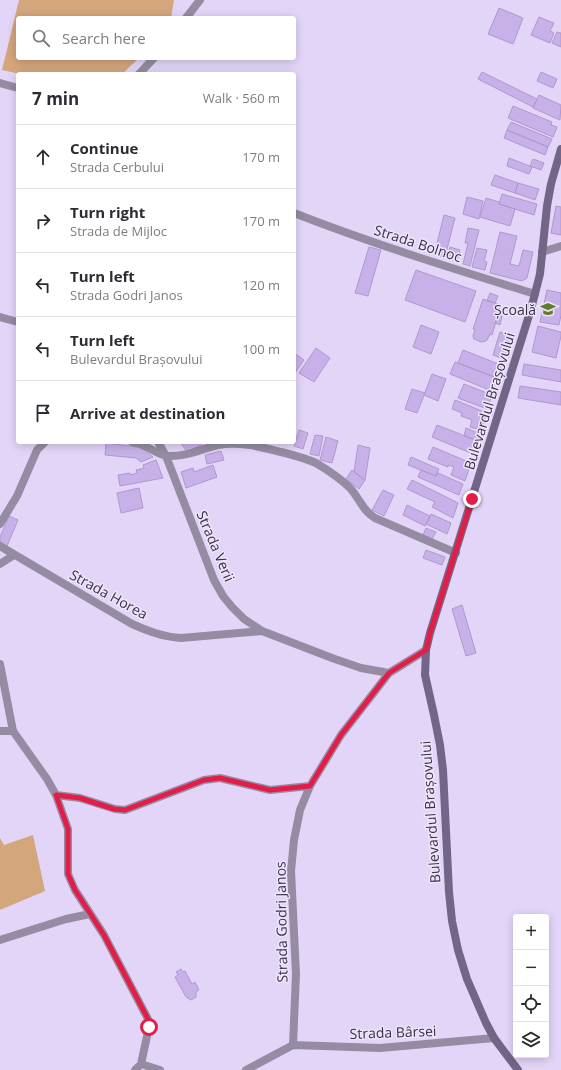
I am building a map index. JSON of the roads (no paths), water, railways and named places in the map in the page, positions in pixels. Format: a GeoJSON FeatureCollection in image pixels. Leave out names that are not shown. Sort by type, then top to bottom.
{"type":"FeatureCollection","features":[{"type":"Feature","properties":{"kind":"main road","name":"Bulevardul Brașovului"},"geometry":{"type":"LineString","coordinates":[[518,1070],[494,1038],[486,1023],[467,979],[458,950],[452,921],[449,892],[443,770],[437,730],[425,675],[426,650],[432,626],[456,554],[535,294],[540,274],[547,206],[551,184],[561,149]]}},
{"type":"Feature","properties":{"kind":"street"},"geometry":{"type":"LineString","coordinates":[[188,16],[200,0]]}},
{"type":"Feature","properties":{"kind":"street"},"geometry":{"type":"LineString","coordinates":[[141,72],[152,60]]}},
{"type":"Feature","properties":{"kind":"street"},"geometry":{"type":"LineString","coordinates":[[0,83],[16,87]]}},
{"type":"Feature","properties":{"kind":"street","name":"Strada Bolnoc"},"geometry":{"type":"LineString","coordinates":[[296,214],[369,241],[535,294]]}},
{"type":"Feature","properties":{"kind":"street"},"geometry":{"type":"LineString","coordinates":[[542,252],[561,246]]}},
{"type":"Feature","properties":{"kind":"street"},"geometry":{"type":"LineString","coordinates":[[0,317],[16,321]]}},
{"type":"Feature","properties":{"kind":"street"},"geometry":{"type":"LineString","coordinates":[[0,524],[17,496],[37,450],[43,444]]}},
{"type":"Feature","properties":{"kind":"street"},"geometry":{"type":"LineString","coordinates":[[140,444],[166,456],[179,456],[217,446],[236,444],[260,447],[307,460],[324,468],[346,485],[356,495],[365,510],[370,515],[456,554]]}},
{"type":"Feature","properties":{"kind":"street","name":"Strada Verii"},"geometry":{"type":"LineString","coordinates":[[159,444],[166,456],[214,580],[223,596],[244,619],[262,631],[332,658],[361,668],[389,673]]}},
{"type":"Feature","properties":{"kind":"street","name":"Strada Horea"},"geometry":{"type":"LineString","coordinates":[[0,546],[132,624],[154,633],[181,638],[262,631]]}},
{"type":"Feature","properties":{"kind":"street"},"geometry":{"type":"LineString","coordinates":[[0,564],[14,555]]}},
{"type":"Feature","properties":{"kind":"street","name":"Strada Godri Janos"},"geometry":{"type":"LineString","coordinates":[[293,1044],[296,974],[291,871],[294,840],[300,810],[310,786],[341,735],[389,673],[426,650]]}},
{"type":"Feature","properties":{"kind":"street"},"geometry":{"type":"LineString","coordinates":[[0,664],[12,732],[47,779],[56,795],[68,829],[68,874],[75,890],[104,935],[148,1019],[149,1027],[138,1067],[160,1070]]}},
{"type":"Feature","properties":{"kind":"street"},"geometry":{"type":"LineString","coordinates":[[0,731],[12,732]]}},
{"type":"Feature","properties":{"kind":"street"},"geometry":{"type":"LineString","coordinates":[[56,795],[80,798],[114,809],[125,810],[204,780],[220,778],[270,790],[310,786]]}},
{"type":"Feature","properties":{"kind":"street"},"geometry":{"type":"LineString","coordinates":[[0,940],[90,914]]}},
{"type":"Feature","properties":{"kind":"street","name":"Strada Bârsei"},"geometry":{"type":"LineString","coordinates":[[293,1044],[380,1048],[494,1038]]}},
{"type":"Feature","properties":{"kind":"street"},"geometry":{"type":"LineString","coordinates":[[246,1070],[293,1044]]}},
{"type":"Feature","properties":{"kind":"place","name":"Școală"},"geometry":{"type":"Point","coordinates":[548,309]}}]}
